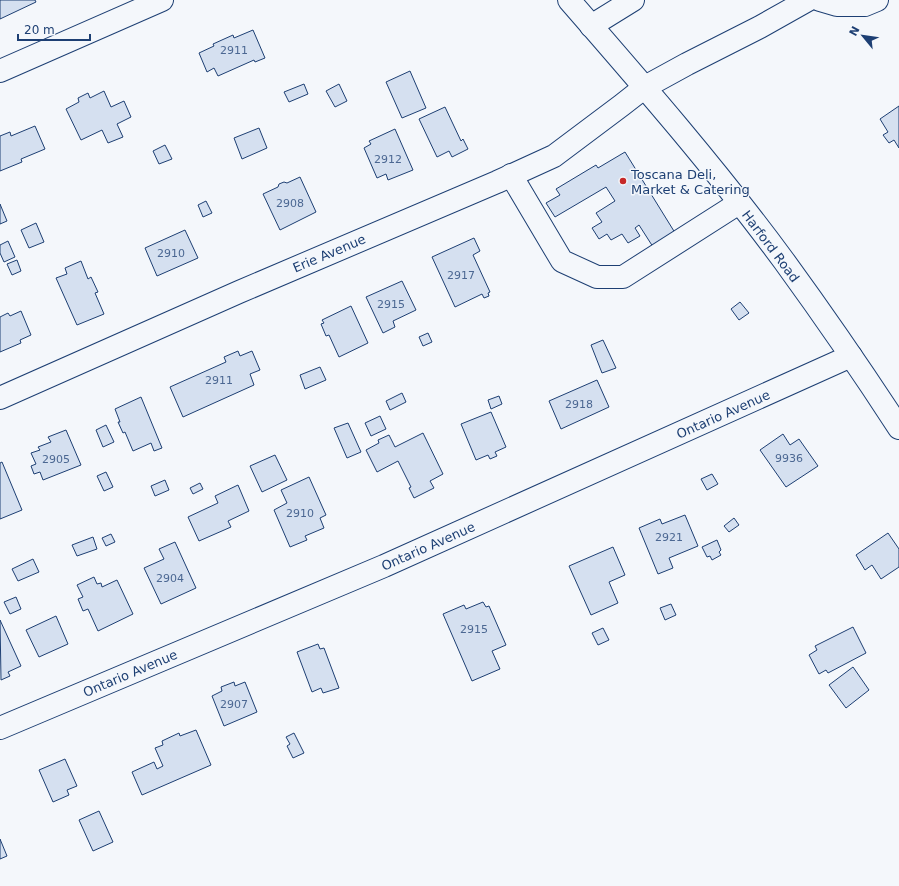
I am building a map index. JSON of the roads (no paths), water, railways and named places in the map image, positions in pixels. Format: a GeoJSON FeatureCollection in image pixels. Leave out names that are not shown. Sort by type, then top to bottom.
{"type":"FeatureCollection","features":[{"type":"Feature","properties":{"kind":"street"},"geometry":{"type":"LineString","coordinates":[[0,71],[162,0]]}},
{"type":"Feature","properties":{"kind":"street","name":"Harford Road"},"geometry":{"type":"LineString","coordinates":[[569,0],[645,87],[783,260],[852,356],[899,428]]}},
{"type":"Feature","properties":{"kind":"street"},"geometry":{"type":"LineString","coordinates":[[591,26],[633,0]]}},
{"type":"Feature","properties":{"kind":"street","name":"Erie Avenue"},"geometry":{"type":"LineString","coordinates":[[0,398],[246,289],[511,176],[554,156],[622,106],[645,87],[686,64],[760,27],[808,0]]}},
{"type":"Feature","properties":{"kind":"street"},"geometry":{"type":"LineString","coordinates":[[820,0],[837,5],[865,5],[877,0]]}},
{"type":"Feature","properties":{"kind":"street"},"geometry":{"type":"LineString","coordinates":[[511,176],[562,261],[597,277],[623,277],[739,203]]}},
{"type":"Feature","properties":{"kind":"street","name":"Ontario Avenue"},"geometry":{"type":"LineString","coordinates":[[0,728],[384,566],[852,356]]}},
{"type":"Feature","properties":{"kind":"place","name":"Toscana Deli, Market & Catering"},"geometry":{"type":"Point","coordinates":[623,181]}}]}
